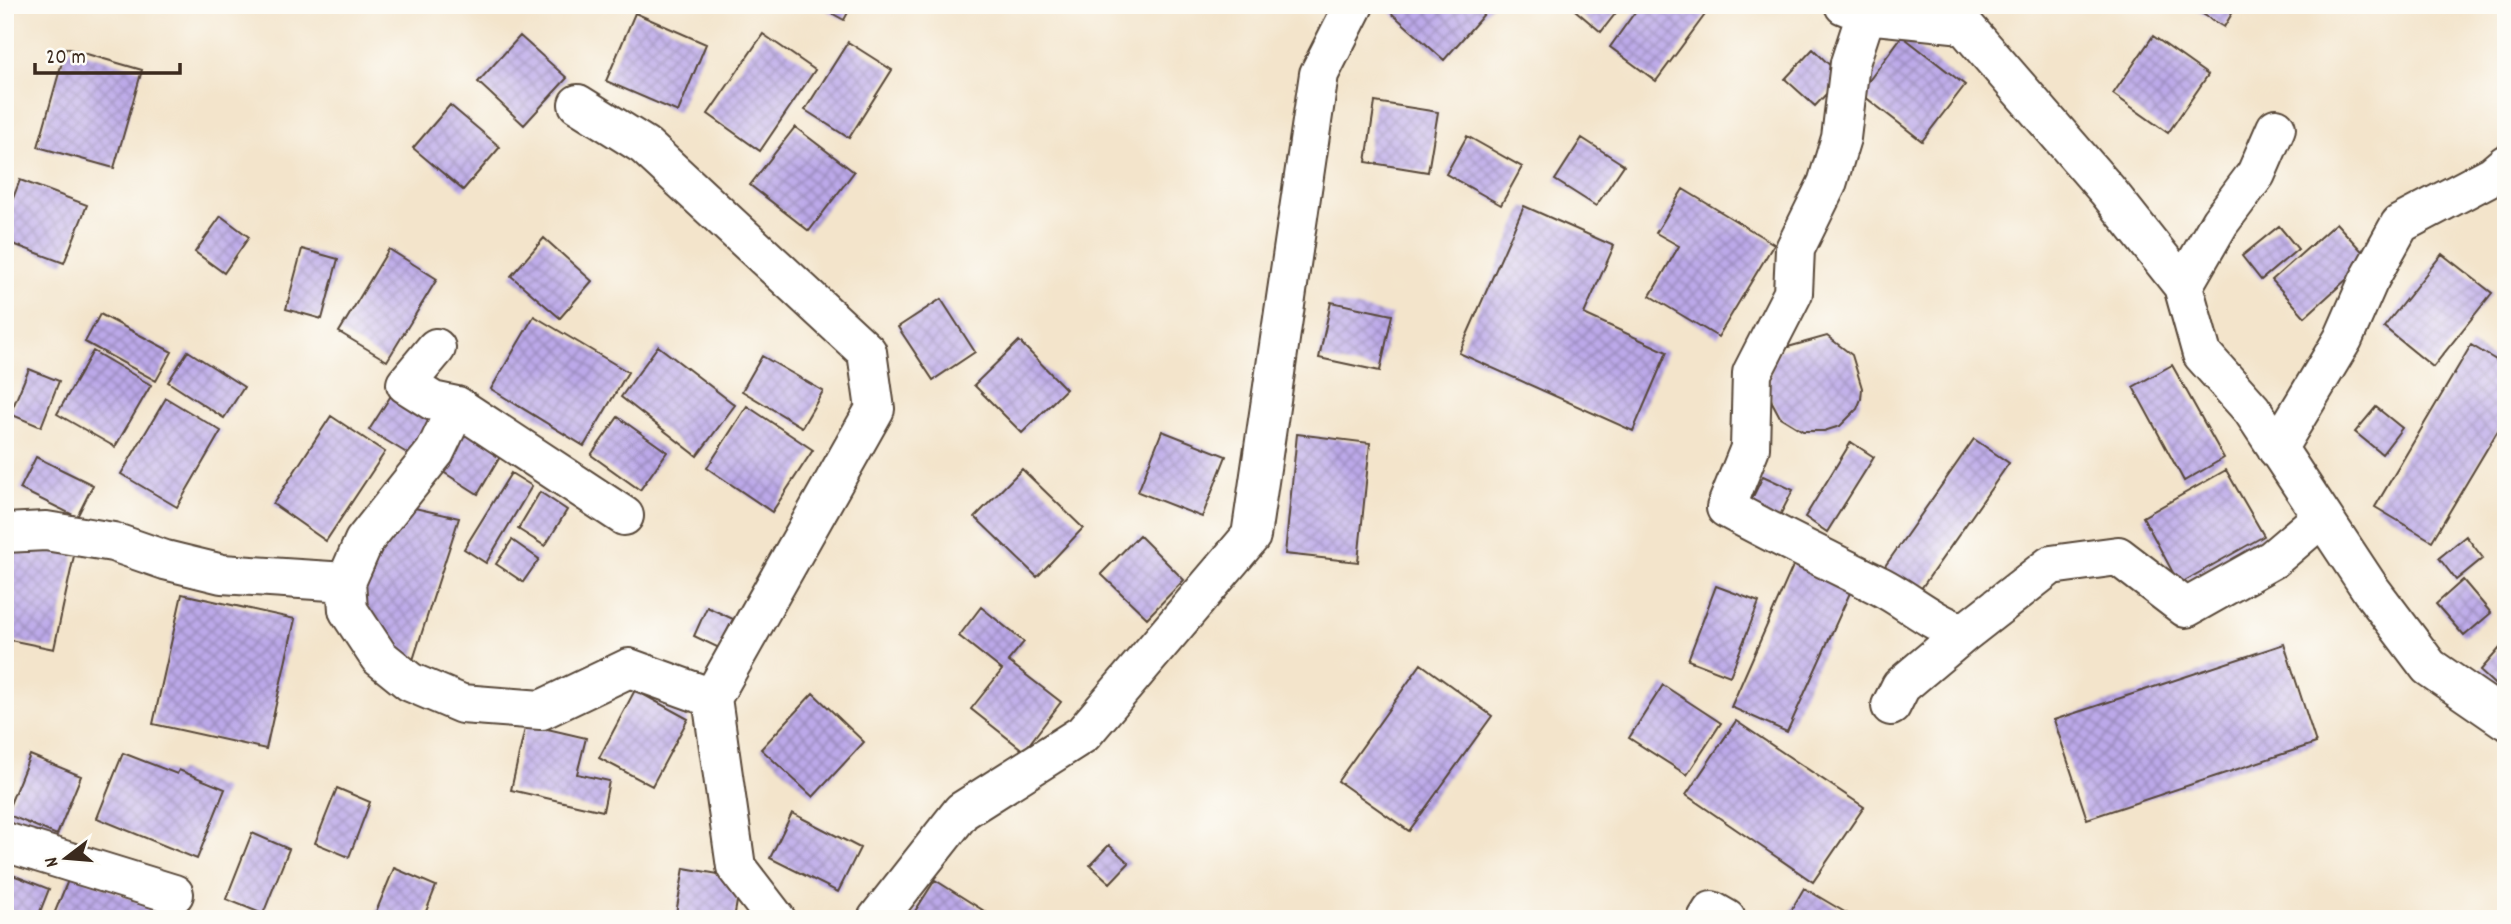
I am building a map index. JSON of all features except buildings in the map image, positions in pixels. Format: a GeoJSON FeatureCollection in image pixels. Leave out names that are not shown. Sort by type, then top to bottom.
{"type":"FeatureCollection","features":[{"type":"Feature","properties":{"kind":"street"},"geometry":{"type":"LineString","coordinates":[[877,919],[962,811],[1083,734],[1251,536],[1319,74],[1354,5]]}},
{"type":"Feature","properties":{"kind":"street"},"geometry":{"type":"LineString","coordinates":[[1964,633],[1942,626],[1882,588],[1806,552],[1726,508],[1750,448],[1752,373],[1793,293],[1795,249],[1827,184],[1841,138],[1855,10],[1963,23],[2107,190],[2183,286],[2202,354],[2252,410],[2371,590],[2429,667],[2506,720]]}},
{"type":"Feature","properties":{"kind":"street"},"geometry":{"type":"LineString","coordinates":[[578,104],[645,146],[867,352],[875,409],[712,698],[736,867],[776,919]]}},
{"type":"Feature","properties":{"kind":"street"},"geometry":{"type":"LineString","coordinates":[[2183,286],[2220,222],[2256,174],[2276,128]]}},
{"type":"Feature","properties":{"kind":"street"},"geometry":{"type":"LineString","coordinates":[[2277,449],[2343,339],[2368,282],[2400,224],[2493,175],[2506,164]]}},
{"type":"Feature","properties":{"kind":"street"},"geometry":{"type":"LineString","coordinates":[[436,348],[406,384],[433,401],[457,405],[624,516]]}},
{"type":"Feature","properties":{"kind":"street"},"geometry":{"type":"LineString","coordinates":[[457,405],[435,452],[364,541],[346,582],[348,610],[379,657],[410,682],[462,704],[541,710],[629,668],[712,698]]}},
{"type":"Feature","properties":{"kind":"street"},"geometry":{"type":"LineString","coordinates":[[1891,706],[1901,686],[2051,565],[2118,556],[2186,608],[2273,559],[2322,517]]}},
{"type":"Feature","properties":{"kind":"street"},"geometry":{"type":"LineString","coordinates":[[5,533],[46,531],[113,542],[165,560],[222,574],[346,582]]}},
{"type":"Feature","properties":{"kind":"street"},"geometry":{"type":"LineString","coordinates":[[5,842],[174,894]]}},
{"type":"Feature","properties":{"kind":"street"},"geometry":{"type":"LineString","coordinates":[[1707,919],[1712,911],[1726,919]]}}]}
